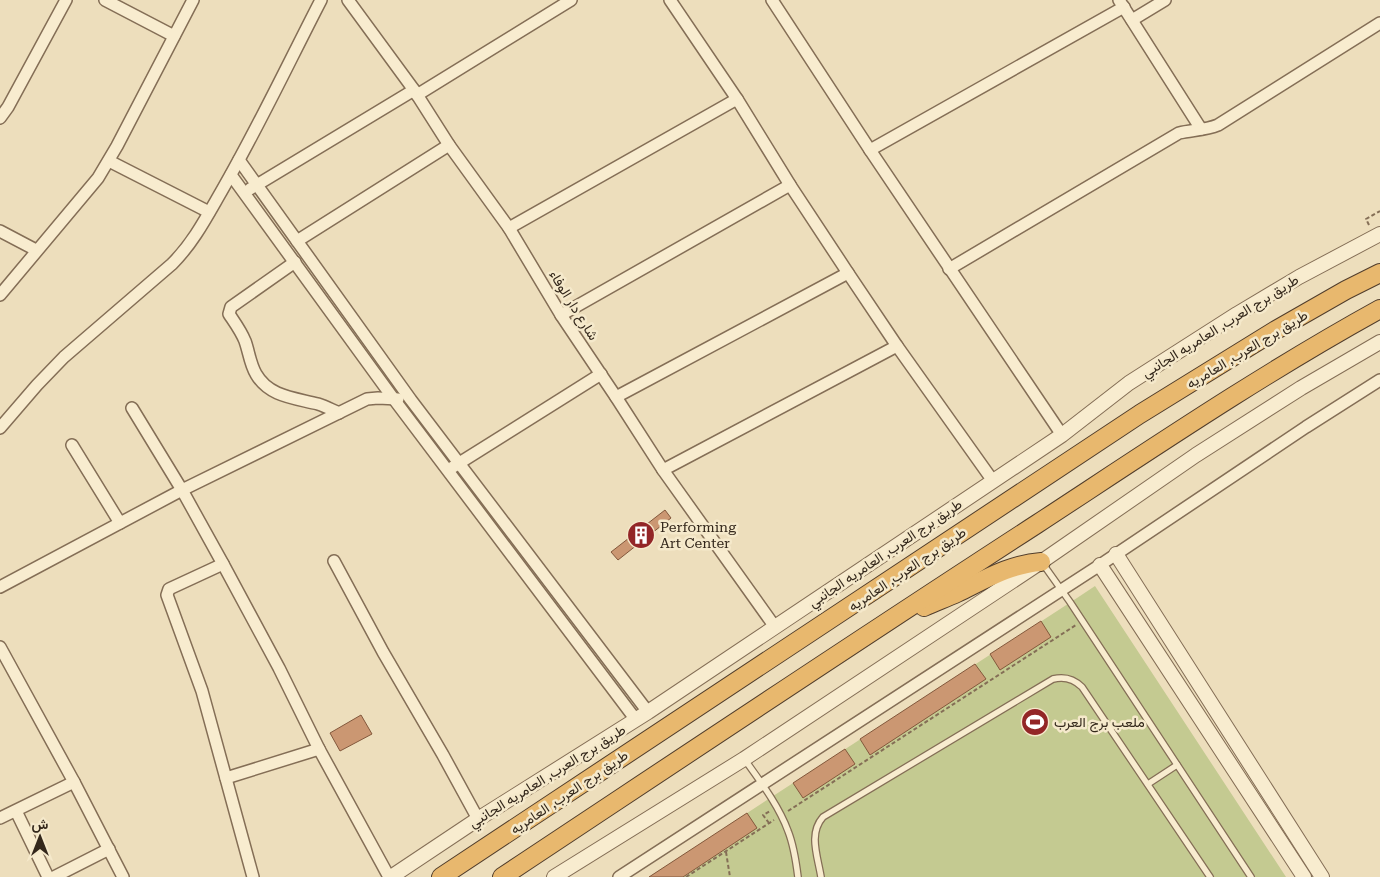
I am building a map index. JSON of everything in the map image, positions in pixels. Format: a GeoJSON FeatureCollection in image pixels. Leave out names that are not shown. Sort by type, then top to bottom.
{"type":"FeatureCollection","features":[{"type":"Feature","properties":{"kind":"highway","name":"طريق برج العرب, العامريه"},"geometry":{"type":"LineString","coordinates":[[441,877],[1140,414],[1276,330],[1380,273]]}},
{"type":"Feature","properties":{"kind":"highway"},"geometry":{"type":"LineString","coordinates":[[502,877],[895,616],[1209,411],[1380,308]]}},
{"type":"Feature","properties":{"kind":"highway"},"geometry":{"type":"LineString","coordinates":[[895,616],[944,599],[1008,569],[1041,562]]}},
{"type":"Feature","properties":{"kind":"street"},"geometry":{"type":"LineString","coordinates":[[0,118],[8,107],[66,0]]}},
{"type":"Feature","properties":{"kind":"street"},"geometry":{"type":"LineString","coordinates":[[105,0],[174,36]]}},
{"type":"Feature","properties":{"kind":"street"},"geometry":{"type":"LineString","coordinates":[[0,295],[98,178],[109,161],[193,0]]}},
{"type":"Feature","properties":{"kind":"street"},"geometry":{"type":"LineString","coordinates":[[0,427],[64,357],[184,253],[196,237],[239,160],[321,0]]}},
{"type":"Feature","properties":{"kind":"street","name":"شارع دار الوفاء"},"geometry":{"type":"LineString","coordinates":[[348,0],[416,93],[449,144],[509,228],[561,315],[663,470],[775,626]]}},
{"type":"Feature","properties":{"kind":"street"},"geometry":{"type":"LineString","coordinates":[[245,192],[416,93],[553,4],[571,0]]}},
{"type":"Feature","properties":{"kind":"street"},"geometry":{"type":"LineString","coordinates":[[670,0],[737,99],[848,274],[993,481]]}},
{"type":"Feature","properties":{"kind":"street"},"geometry":{"type":"LineString","coordinates":[[772,0],[870,150],[1062,435]]}},
{"type":"Feature","properties":{"kind":"street"},"geometry":{"type":"LineString","coordinates":[[1132,20],[1165,0]]}},
{"type":"Feature","properties":{"kind":"street"},"geometry":{"type":"LineString","coordinates":[[870,150],[1122,4],[1201,129]]}},
{"type":"Feature","properties":{"kind":"street"},"geometry":{"type":"LineString","coordinates":[[950,269],[1179,133],[1209,129],[1218,125],[1380,23]]}},
{"type":"Feature","properties":{"kind":"street"},"geometry":{"type":"LineString","coordinates":[[509,228],[737,99]]}},
{"type":"Feature","properties":{"kind":"street"},"geometry":{"type":"LineString","coordinates":[[297,241],[449,144]]}},
{"type":"Feature","properties":{"kind":"street"},"geometry":{"type":"LineString","coordinates":[[239,160],[411,400],[648,712]]}},
{"type":"Feature","properties":{"kind":"street"},"geometry":{"type":"LineString","coordinates":[[109,161],[209,212]]}},
{"type":"Feature","properties":{"kind":"street"},"geometry":{"type":"LineString","coordinates":[[231,174],[393,398],[636,720]]}},
{"type":"Feature","properties":{"kind":"street"},"geometry":{"type":"LineString","coordinates":[[561,315],[790,185]]}},
{"type":"Feature","properties":{"kind":"street"},"geometry":{"type":"LineString","coordinates":[[0,231],[36,250]]}},
{"type":"Feature","properties":{"kind":"street","name":"طريق برج العرب, العامريه الجانبي"},"geometry":{"type":"LineString","coordinates":[[390,877],[648,712],[1062,435],[1130,382],[1307,272],[1380,234]]}},
{"type":"Feature","properties":{"kind":"street"},"geometry":{"type":"LineString","coordinates":[[295,262],[231,307],[229,314],[241,331],[253,368],[263,384],[289,398],[319,405],[339,413]]}},
{"type":"Feature","properties":{"kind":"street"},"geometry":{"type":"LineString","coordinates":[[616,397],[848,274]]}},
{"type":"Feature","properties":{"kind":"street"},"geometry":{"type":"LineString","coordinates":[[554,877],[744,758],[1041,562],[1196,455],[1301,388],[1380,342]]}},
{"type":"Feature","properties":{"kind":"street"},"geometry":{"type":"LineString","coordinates":[[663,470],[897,346]]}},
{"type":"Feature","properties":{"kind":"street"},"geometry":{"type":"LineString","coordinates":[[448,471],[601,374]]}},
{"type":"Feature","properties":{"kind":"street"},"geometry":{"type":"LineString","coordinates":[[619,877],[1116,554],[1306,426],[1380,380]]}},
{"type":"Feature","properties":{"kind":"street"},"geometry":{"type":"LineString","coordinates":[[0,587],[182,490],[367,399],[393,398],[411,400]]}},
{"type":"Feature","properties":{"kind":"street"},"geometry":{"type":"LineString","coordinates":[[132,408],[182,490],[223,564],[279,668],[319,749],[390,877]]}},
{"type":"Feature","properties":{"kind":"street"},"geometry":{"type":"LineString","coordinates":[[72,444],[120,523]]}},
{"type":"Feature","properties":{"kind":"street"},"geometry":{"type":"LineString","coordinates":[[1116,554],[1322,877]]}},
{"type":"Feature","properties":{"kind":"street"},"geometry":{"type":"LineString","coordinates":[[334,561],[383,652],[478,819]]}},
{"type":"Feature","properties":{"kind":"street"},"geometry":{"type":"LineString","coordinates":[[223,564],[169,589],[167,596],[202,691],[253,877]]}},
{"type":"Feature","properties":{"kind":"street"},"geometry":{"type":"LineString","coordinates":[[1100,564],[1304,877]]}},
{"type":"Feature","properties":{"kind":"street"},"geometry":{"type":"LineString","coordinates":[[573,636],[584,627]]}},
{"type":"Feature","properties":{"kind":"street"},"geometry":{"type":"LineString","coordinates":[[0,648],[74,782],[123,877]]}},
{"type":"Feature","properties":{"kind":"street"},"geometry":{"type":"LineString","coordinates":[[226,778],[319,749]]}},
{"type":"Feature","properties":{"kind":"street"},"geometry":{"type":"LineString","coordinates":[[0,818],[74,782]]}},
{"type":"Feature","properties":{"kind":"street"},"geometry":{"type":"LineString","coordinates":[[16,811],[48,877]]}},
{"type":"Feature","properties":{"kind":"street"},"geometry":{"type":"LineString","coordinates":[[54,877],[109,849]]}},
{"type":"Feature","properties":{"kind":"lane"},"geometry":{"type":"LineString","coordinates":[[1041,562],[1251,877]]}},
{"type":"Feature","properties":{"kind":"lane"},"geometry":{"type":"LineString","coordinates":[[821,877],[814,836],[816,827],[823,818],[1053,678],[1066,678],[1078,683],[1082,687],[1210,877]]}},
{"type":"Feature","properties":{"kind":"lane"},"geometry":{"type":"LineString","coordinates":[[744,758],[781,815],[792,842],[798,877]]}},
{"type":"Feature","properties":{"kind":"lane"},"geometry":{"type":"LineString","coordinates":[[1148,784],[1177,765]]}},
{"type":"Feature","properties":{"kind":"path"},"geometry":{"type":"LineString","coordinates":[[1366,219],[1380,211]]}},
{"type":"Feature","properties":{"kind":"path"},"geometry":{"type":"LineString","coordinates":[[686,877],[1082,621]]}},
{"type":"Feature","properties":{"kind":"path"},"geometry":{"type":"LineString","coordinates":[[768,823],[764,815],[776,806]]}},
{"type":"Feature","properties":{"kind":"path"},"geometry":{"type":"LineString","coordinates":[[726,851],[730,877]]}},
{"type":"Feature","properties":{"kind":"green space","name":"ملعب برج العرب"},"geometry":{"type":"Polygon","coordinates":[[[1095,586],[1286,877],[649,877],[1077,598],[1095,586]]]}},
{"type":"Feature","properties":{"kind":"building","name":"Performing Art Center"},"geometry":{"type":"Polygon","coordinates":[[[665,510],[671,518],[618,560],[611,552],[665,510]]]}},
{"type":"Feature","properties":{"kind":"building"},"geometry":{"type":"Polygon","coordinates":[[[1041,621],[1051,637],[1000,670],[990,654],[1041,621]]]}},
{"type":"Feature","properties":{"kind":"building"},"geometry":{"type":"Polygon","coordinates":[[[975,664],[986,679],[870,755],[860,739],[975,664]]]}},
{"type":"Feature","properties":{"kind":"building"},"geometry":{"type":"Polygon","coordinates":[[[361,715],[372,734],[340,751],[330,733],[361,715]]]}},
{"type":"Feature","properties":{"kind":"building"},"geometry":{"type":"Polygon","coordinates":[[[845,749],[855,764],[803,798],[793,783],[845,749]]]}},
{"type":"Feature","properties":{"kind":"building"},"geometry":{"type":"Polygon","coordinates":[[[747,813],[757,828],[683,877],[649,877],[747,813]]]}},
{"type":"Feature","properties":{"kind":"place","name":"Performing Art Center"},"geometry":{"type":"Point","coordinates":[641,535]}},
{"type":"Feature","properties":{"kind":"place","name":"ملعب برج العرب"},"geometry":{"type":"Point","coordinates":[1035,722]}}]}
